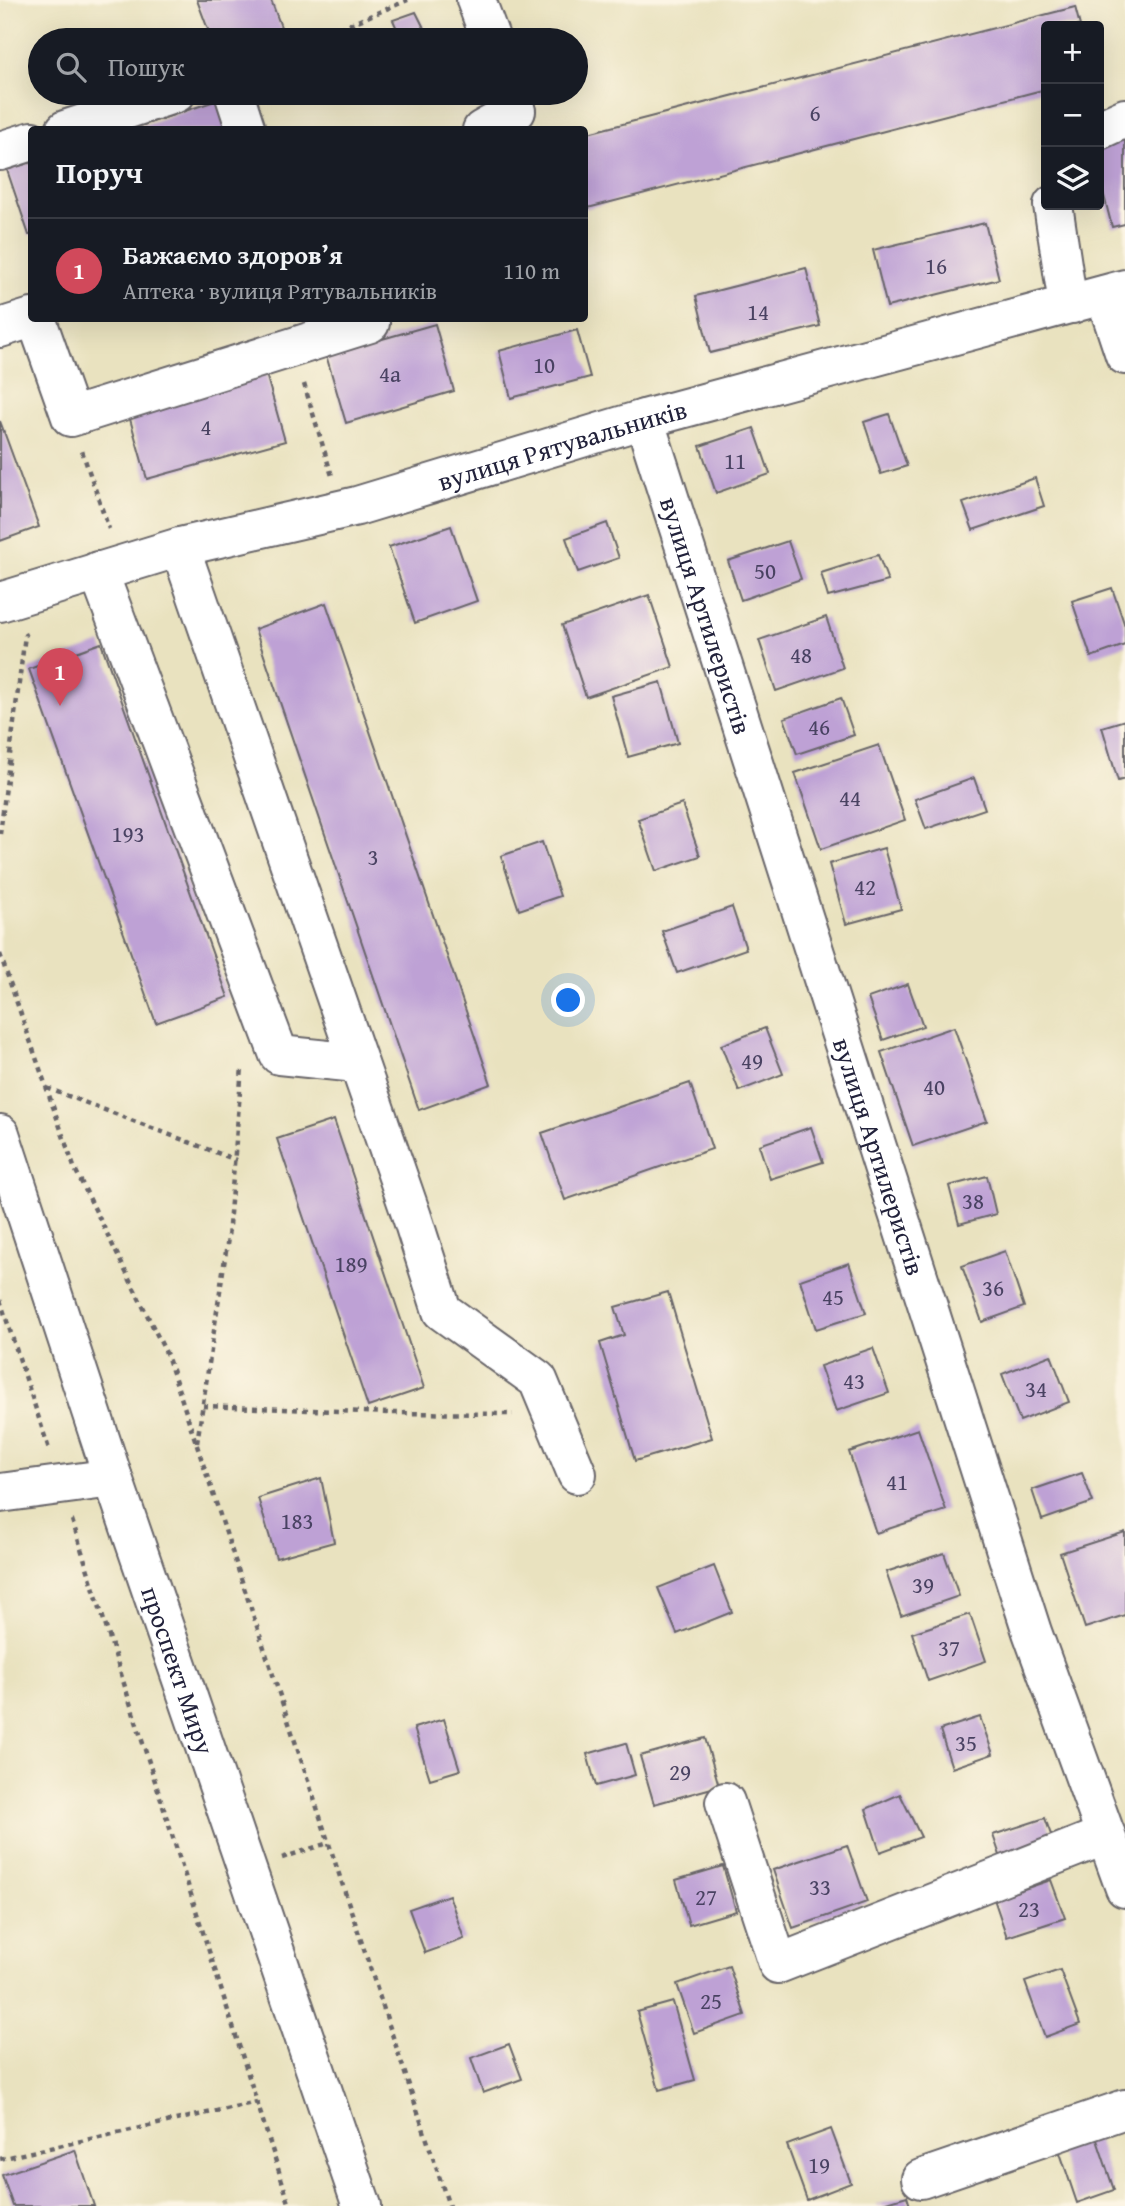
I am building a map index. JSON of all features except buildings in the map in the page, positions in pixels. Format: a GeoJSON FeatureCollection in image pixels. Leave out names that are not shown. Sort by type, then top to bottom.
{"type":"FeatureCollection","features":[{"type":"Feature","properties":{"kind":"street"},"geometry":{"type":"LineString","coordinates":[[476,0],[486,28]]}},
{"type":"Feature","properties":{"kind":"street"},"geometry":{"type":"LineString","coordinates":[[77,126],[140,105]]}},
{"type":"Feature","properties":{"kind":"street"},"geometry":{"type":"LineString","coordinates":[[238,105],[245,126]]}},
{"type":"Feature","properties":{"kind":"street"},"geometry":{"type":"LineString","coordinates":[[489,126],[516,111],[514,105]]}},
{"type":"Feature","properties":{"kind":"street"},"geometry":{"type":"LineString","coordinates":[[1104,128],[1125,118]]}},
{"type":"Feature","properties":{"kind":"street"},"geometry":{"type":"LineString","coordinates":[[0,151],[28,142]]}},
{"type":"Feature","properties":{"kind":"street"},"geometry":{"type":"LineString","coordinates":[[1054,210],[1065,285],[1101,296],[1125,355]]}},
{"type":"Feature","properties":{"kind":"street","name":"вулиця Рятувальників"},"geometry":{"type":"LineString","coordinates":[[0,602],[180,547],[342,510],[644,419],[1101,296]]}},
{"type":"Feature","properties":{"kind":"street"},"geometry":{"type":"LineString","coordinates":[[0,328],[28,320]]}},
{"type":"Feature","properties":{"kind":"street"},"geometry":{"type":"LineString","coordinates":[[35,322],[71,417],[370,323]]}},
{"type":"Feature","properties":{"kind":"street","name":"вулиця Артилеристів"},"geometry":{"type":"LineString","coordinates":[[644,419],[1032,1632],[1125,1888]]}},
{"type":"Feature","properties":{"kind":"street"},"geometry":{"type":"LineString","coordinates":[[180,547],[412,1217],[442,1311],[538,1380],[577,1474]]}},
{"type":"Feature","properties":{"kind":"street"},"geometry":{"type":"LineString","coordinates":[[109,568],[279,1055],[357,1063]]}},
{"type":"Feature","properties":{"kind":"street","name":"проспект Миру"},"geometry":{"type":"LineString","coordinates":[[0,1134],[113,1478],[362,2206]]}},
{"type":"Feature","properties":{"kind":"street"},"geometry":{"type":"LineString","coordinates":[[0,1493],[113,1478]]}},
{"type":"Feature","properties":{"kind":"street"},"geometry":{"type":"LineString","coordinates":[[725,1802],[778,1964],[1106,1835]]}},
{"type":"Feature","properties":{"kind":"street"},"geometry":{"type":"LineString","coordinates":[[921,2179],[1125,2109]]}},
{"type":"Feature","properties":{"kind":"path"},"geometry":{"type":"LineString","coordinates":[[341,28],[408,0]]}},
{"type":"Feature","properties":{"kind":"path"},"geometry":{"type":"LineString","coordinates":[[293,347],[342,510]]}},
{"type":"Feature","properties":{"kind":"path"},"geometry":{"type":"LineString","coordinates":[[71,417],[109,568]]}},
{"type":"Feature","properties":{"kind":"path"},"geometry":{"type":"LineString","coordinates":[[0,834],[25,635],[37,630]]}},
{"type":"Feature","properties":{"kind":"path"},"geometry":{"type":"LineString","coordinates":[[0,954],[74,1167],[167,1355],[449,2206]]}},
{"type":"Feature","properties":{"kind":"path"},"geometry":{"type":"LineString","coordinates":[[197,1447],[228,1238],[243,1054]]}},
{"type":"Feature","properties":{"kind":"path"},"geometry":{"type":"LineString","coordinates":[[46,1088],[236,1160]]}},
{"type":"Feature","properties":{"kind":"path"},"geometry":{"type":"LineString","coordinates":[[0,1300],[290,2206]]}},
{"type":"Feature","properties":{"kind":"path"},"geometry":{"type":"LineString","coordinates":[[203,1406],[391,1413],[552,1415]]}},
{"type":"Feature","properties":{"kind":"path"},"geometry":{"type":"LineString","coordinates":[[279,1858],[328,1843]]}},
{"type":"Feature","properties":{"kind":"path"},"geometry":{"type":"LineString","coordinates":[[0,2159],[257,2102]]}},
{"type":"Feature","properties":{"kind":"place","name":"Бажаємо здоров’я"},"geometry":{"type":"Point","coordinates":[60,706]}}]}
